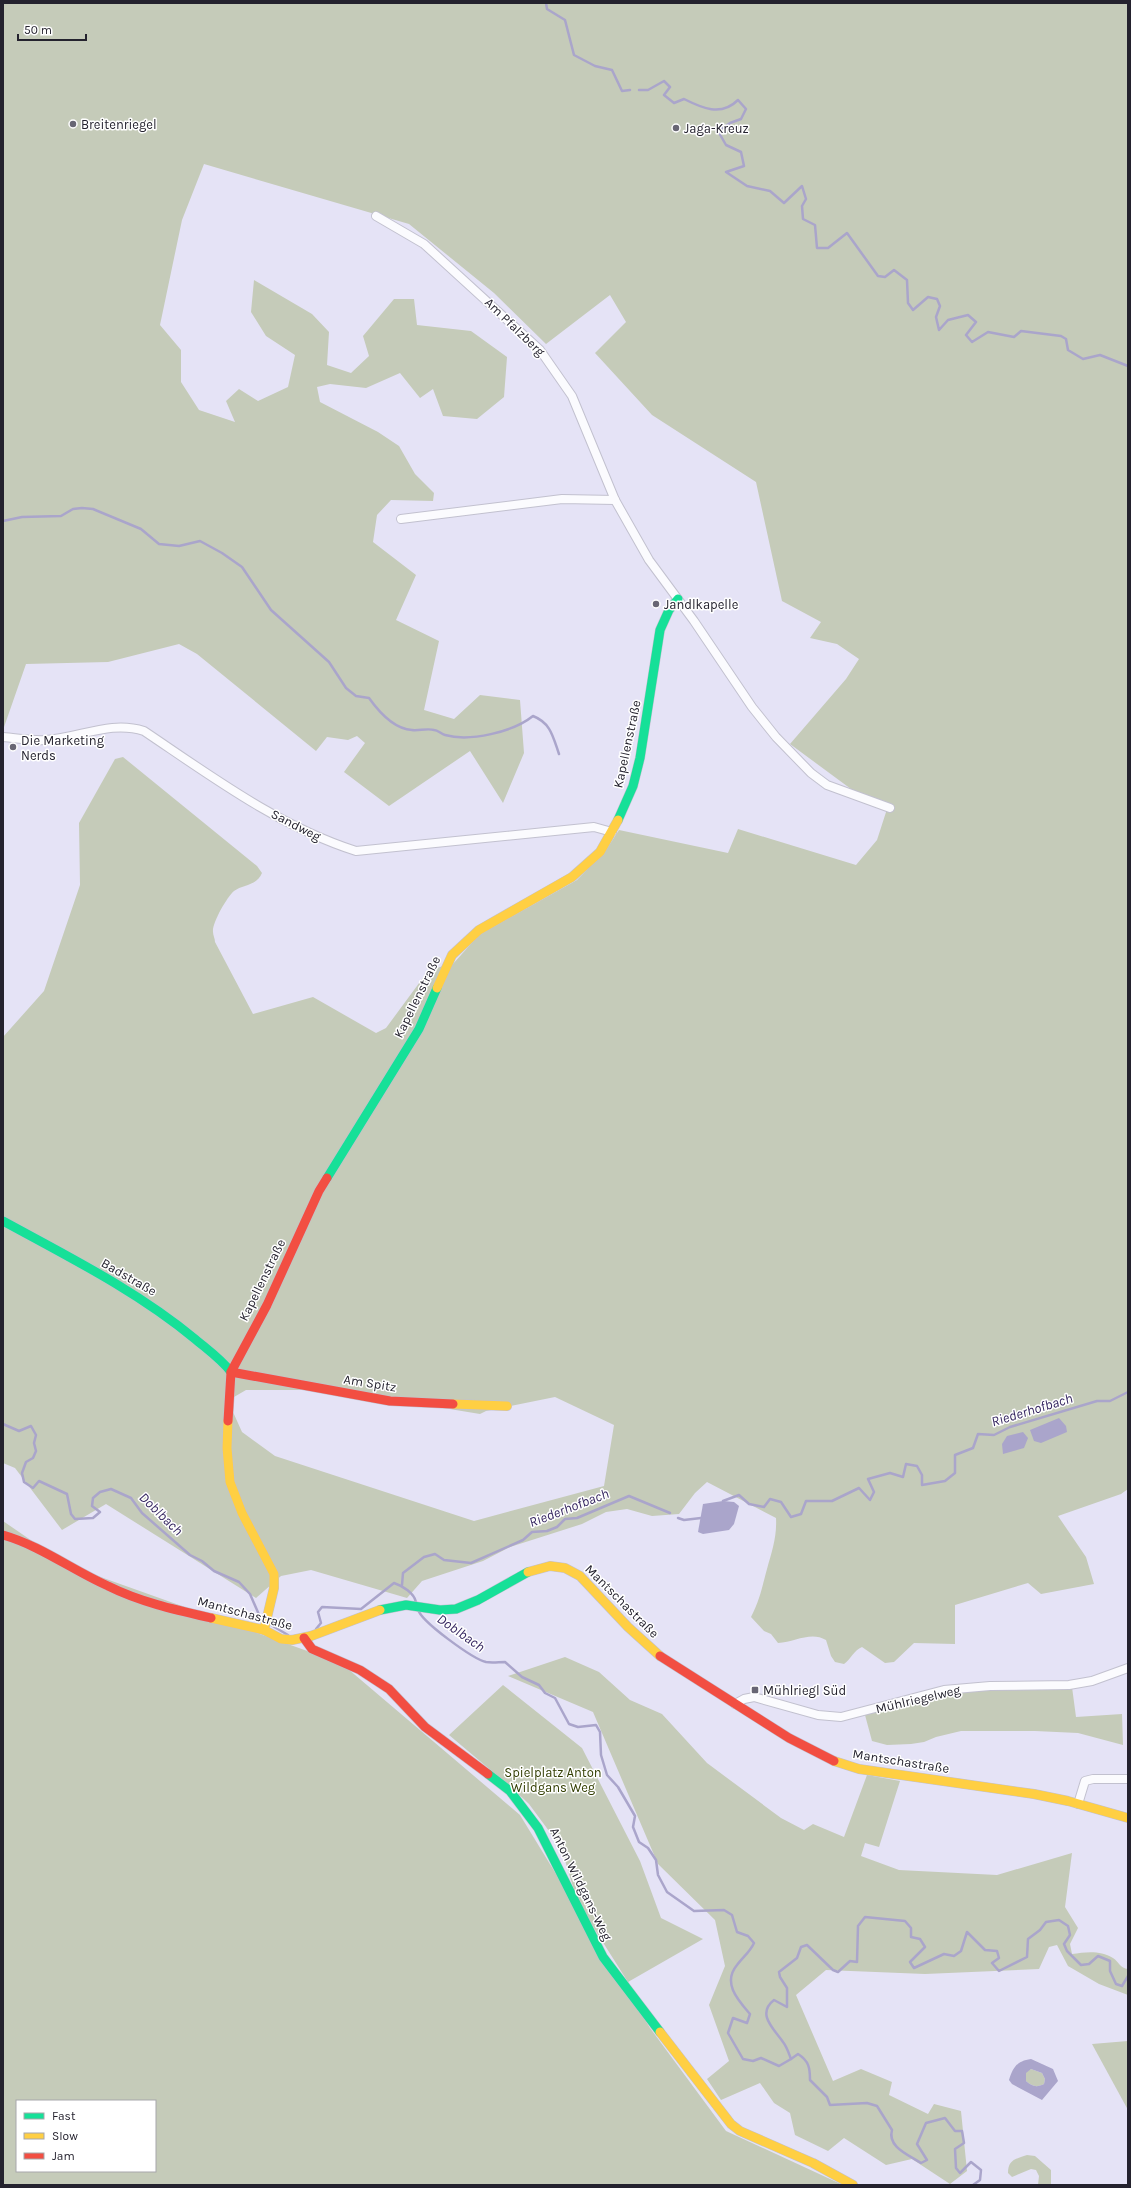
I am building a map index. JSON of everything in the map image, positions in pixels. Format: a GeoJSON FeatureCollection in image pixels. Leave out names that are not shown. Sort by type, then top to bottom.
{"type":"FeatureCollection","features":[{"type":"Feature","properties":{"kind":"street","name":"Am Pfalzberg"},"geometry":{"type":"LineString","coordinates":[[376,216],[424,244],[540,350],[572,396],[615,500],[649,560],[678,599]]}},
{"type":"Feature","properties":{"kind":"street"},"geometry":{"type":"LineString","coordinates":[[401,519],[562,499],[615,500]]}},
{"type":"Feature","properties":{"kind":"street"},"geometry":{"type":"LineString","coordinates":[[678,599],[752,707],[776,737],[802,764],[836,790],[890,808]]}},
{"type":"Feature","properties":{"kind":"street","name":"Kapellenstraße"},"geometry":{"type":"LineString","coordinates":[[264,1630],[274,1588],[274,1574],[242,1513],[230,1482],[227,1448],[231,1372],[267,1305],[319,1191],[418,1029],[452,955],[469,937],[479,930],[572,878],[600,852],[612,832],[633,786],[640,758],[660,630],[669,610],[678,599]]}},
{"type":"Feature","properties":{"kind":"street","name":"Sandweg"},"geometry":{"type":"LineString","coordinates":[[3,737],[46,740],[106,727],[135,728],[144,731],[214,778],[278,817],[331,843],[356,851],[594,827],[612,832]]}},
{"type":"Feature","properties":{"kind":"street","name":"Badstraße"},"geometry":{"type":"LineString","coordinates":[[3,1221],[139,1296],[186,1331],[225,1364],[231,1372]]}},
{"type":"Feature","properties":{"kind":"street","name":"Am Spitz"},"geometry":{"type":"LineString","coordinates":[[231,1372],[390,1401],[507,1406]]}},
{"type":"Feature","properties":{"kind":"street","name":"Mantschastraße"},"geometry":{"type":"LineString","coordinates":[[3,1535],[26,1543],[85,1575],[139,1598],[264,1630],[280,1638],[291,1640],[304,1638],[387,1608],[411,1604],[433,1610],[448,1611],[466,1606],[522,1574],[554,1566],[563,1566],[571,1569],[580,1576],[631,1631],[658,1654],[695,1681],[735,1704],[808,1751],[846,1766],[1034,1794],[1128,1818]]}},
{"type":"Feature","properties":{"kind":"street","name":"Anton Wildgans-Weg"},"geometry":{"type":"LineString","coordinates":[[304,1638],[312,1649],[360,1670],[388,1689],[425,1727],[510,1791],[520,1802],[541,1830],[586,1930],[603,1956],[731,2124],[752,2137],[813,2163],[853,2185]]}},
{"type":"Feature","properties":{"kind":"street","name":"Mühlriegelweg"},"geometry":{"type":"LineString","coordinates":[[735,1704],[744,1699],[754,1697],[818,1715],[841,1717],[944,1690],[990,1686],[1069,1685],[1092,1680],[1128,1668]]}},
{"type":"Feature","properties":{"kind":"street"},"geometry":{"type":"LineString","coordinates":[[1078,1804],[1085,1781],[1093,1779],[1128,1779]]}},
{"type":"Feature","properties":{"kind":"green space"},"geometry":{"type":"Polygon","coordinates":[[[3,3],[1128,3],[1128,1489],[1121,1494],[1058,1516],[1086,1557],[1094,1584],[1041,1594],[1028,1583],[955,1605],[955,1644],[914,1643],[894,1662],[885,1663],[862,1647],[857,1650],[844,1664],[835,1662],[831,1656],[826,1640],[809,1637],[778,1643],[771,1634],[764,1631],[751,1617],[759,1599],[772,1550],[776,1531],[776,1518],[707,1482],[695,1493],[679,1514],[652,1516],[627,1509],[606,1512],[582,1524],[510,1547],[483,1561],[422,1581],[407,1598],[311,1570],[281,1576],[256,1598],[106,1504],[62,1530],[15,1468],[3,1463],[3,1037],[44,991],[80,885],[79,823],[115,759],[123,757],[257,866],[262,873],[253,883],[234,891],[231,894],[217,917],[213,928],[215,942],[253,1014],[313,997],[376,1033],[386,1028],[428,971],[446,965],[452,965],[479,935],[577,880],[606,850],[619,830],[728,853],[738,829],[856,865],[877,840],[888,806],[851,789],[790,744],[846,679],[859,659],[837,644],[810,638],[821,622],[782,601],[756,482],[652,415],[595,353],[626,322],[610,295],[546,344],[494,293],[409,224],[204,164],[182,220],[160,325],[181,350],[181,382],[199,410],[235,422],[226,401],[239,389],[258,401],[288,387],[295,355],[266,336],[251,312],[254,280],[312,314],[329,332],[327,365],[351,373],[369,356],[363,336],[394,299],[414,299],[417,325],[471,331],[507,357],[504,397],[477,419],[443,416],[433,389],[420,398],[400,373],[366,388],[330,384],[317,387],[320,402],[378,432],[399,446],[415,474],[434,493],[433,501],[391,500],[377,515],[373,542],[416,575],[396,620],[439,641],[424,710],[454,719],[480,695],[520,700],[524,753],[503,803],[470,751],[389,806],[344,772],[365,743],[357,736],[348,740],[327,737],[316,751],[197,654],[179,644],[108,662],[26,664],[3,730],[3,3]],[[246,1390],[234,1397],[233,1412],[242,1432],[275,1456],[474,1521],[604,1486],[614,1425],[555,1397],[486,1411],[480,1414],[334,1390],[246,1390]]]}},
{"type":"Feature","properties":{"kind":"green space"},"geometry":{"type":"Polygon","coordinates":[[[3,1521],[67,1565],[341,1663],[520,1815],[650,2028],[726,2131],[843,2185],[3,2185],[3,1521]]]}},
{"type":"Feature","properties":{"kind":"green space"},"geometry":{"type":"Polygon","coordinates":[[[565,1657],[599,1672],[630,1700],[662,1714],[707,1763],[781,1818],[804,1830],[813,1824],[844,1837],[867,1775],[900,1781],[879,1847],[865,1843],[861,1856],[899,1870],[997,1875],[1072,1853],[1065,1907],[1078,1928],[1070,1944],[1072,1954],[1088,1952],[1108,1955],[1113,1958],[1121,1966],[1128,1969],[1128,1995],[1099,1984],[1068,1966],[1057,1945],[1049,1947],[1039,1969],[925,1974],[826,1970],[796,1995],[833,2081],[861,2069],[892,2082],[889,2095],[928,2114],[934,2104],[961,2111],[967,2171],[950,2184],[912,2159],[886,2165],[844,2138],[828,2151],[795,2135],[790,2113],[774,2103],[760,2083],[721,2100],[707,2079],[729,2061],[709,2005],[725,1966],[715,1920],[658,1864],[593,1712],[508,1676],[565,1657]]]}},
{"type":"Feature","properties":{"kind":"green space","name":"Spielplatz Anton Wildgans Weg"},"geometry":{"type":"Polygon","coordinates":[[[503,1685],[582,1748],[640,1861],[661,1918],[703,1939],[628,1982],[578,1903],[563,1854],[549,1831],[529,1804],[449,1735],[503,1685]]]}},
{"type":"Feature","properties":{"kind":"green space"},"geometry":{"type":"Polygon","coordinates":[[[1072,1687],[1076,1717],[1122,1714],[1123,1745],[1078,1733],[1035,1731],[961,1731],[936,1737],[924,1742],[887,1745],[872,1741],[865,1715],[945,1693],[963,1690],[1072,1687]]]}},
{"type":"Feature","properties":{"kind":"green space"},"geometry":{"type":"Polygon","coordinates":[[[1128,2041],[1128,2110],[1092,2044],[1128,2041]]]}},
{"type":"Feature","properties":{"kind":"green space"},"geometry":{"type":"Polygon","coordinates":[[[1031,2069],[1042,2073],[1045,2079],[1044,2084],[1034,2086],[1026,2081],[1026,2072],[1031,2069]]]}},
{"type":"Feature","properties":{"kind":"green space"},"geometry":{"type":"Polygon","coordinates":[[[1027,2155],[1035,2156],[1051,2170],[1051,2185],[1038,2185],[1039,2176],[1036,2170],[1031,2169],[1012,2177],[1008,2173],[1009,2165],[1013,2161],[1027,2155]]]}},
{"type":"Feature","properties":{"kind":"shaded area"},"geometry":{"type":"Polygon","coordinates":[[[1059,1418],[1066,1426],[1067,1432],[1041,1443],[1034,1441],[1030,1430],[1059,1418]]]}},
{"type":"Feature","properties":{"kind":"shaded area"},"geometry":{"type":"Polygon","coordinates":[[[1023,1432],[1028,1438],[1024,1448],[1003,1454],[1002,1444],[1007,1436],[1023,1432]]]}},
{"type":"Feature","properties":{"kind":"shaded area"},"geometry":{"type":"Polygon","coordinates":[[[723,1501],[734,1502],[739,1506],[734,1524],[729,1530],[703,1534],[698,1532],[703,1504],[723,1501]]]}},
{"type":"Feature","properties":{"kind":"shaded area"},"geometry":{"type":"Polygon","coordinates":[[[1031,2059],[1053,2069],[1058,2081],[1042,2100],[1012,2084],[1009,2080],[1016,2065],[1031,2059]],[[1031,2069],[1026,2073],[1026,2081],[1034,2086],[1044,2084],[1045,2079],[1042,2073],[1031,2069]]]}},
{"type":"Feature","properties":{"kind":"waterway"},"geometry":{"type":"LineString","coordinates":[[546,3],[547,9],[565,20],[574,55],[595,66],[612,70],[622,91],[630,90]]}},
{"type":"Feature","properties":{"kind":"waterway"},"geometry":{"type":"LineString","coordinates":[[639,90],[648,90],[664,81],[670,87],[664,95],[674,103],[684,99],[705,108],[718,110],[732,105],[738,100],[746,109],[741,119],[730,123],[718,131],[726,145],[741,152],[744,166],[726,172],[747,186],[770,191],[784,203],[802,186],[806,199],[802,206],[803,219],[815,225],[817,248],[828,248],[847,233],[878,276],[885,277],[894,270],[907,280],[908,303],[913,310],[928,297],[937,299],[940,306],[936,317],[939,330],[948,320],[968,315],[976,322],[966,335],[972,342],[988,332],[1014,337],[1021,331],[1061,336],[1066,339],[1068,350],[1083,359],[1100,355],[1128,366]]}},
{"type":"Feature","properties":{"kind":"waterway"},"geometry":{"type":"LineString","coordinates":[[3,521],[22,517],[61,516],[73,509],[93,509],[141,529],[159,544],[179,546],[200,541],[222,553],[242,567],[271,610],[329,662],[346,688],[356,696],[369,698],[382,714],[399,727],[415,730],[431,729],[445,735],[455,737],[479,736],[514,727],[533,716],[544,722],[548,727],[553,736],[559,754]]}},
{"type":"Feature","properties":{"kind":"waterway","name":"Riederhofbach"},"geometry":{"type":"LineString","coordinates":[[723,1501],[739,1495],[749,1504],[764,1507],[770,1499],[781,1502],[791,1517],[801,1514],[806,1501],[832,1501],[859,1488],[870,1500],[874,1492],[868,1479],[890,1473],[903,1477],[906,1464],[917,1466],[922,1475],[922,1485],[945,1481],[955,1473],[955,1455],[973,1448],[978,1434],[994,1435],[1010,1427],[1097,1401],[1110,1401],[1128,1392]]}},
{"type":"Feature","properties":{"kind":"waterway","name":"Doblbach"},"geometry":{"type":"LineString","coordinates":[[3,1424],[19,1431],[31,1426],[36,1435],[34,1443],[36,1451],[33,1458],[26,1462],[22,1473],[24,1482],[33,1488],[39,1481],[67,1494],[71,1514],[75,1519],[93,1518],[100,1512],[92,1506],[93,1498],[100,1492],[111,1489],[131,1498],[142,1513],[190,1555],[202,1561],[214,1571],[239,1582],[250,1594],[260,1617]]}},
{"type":"Feature","properties":{"kind":"waterway","name":"Riederhofbach"},"geometry":{"type":"LineString","coordinates":[[402,1585],[403,1573],[424,1557],[435,1554],[444,1560],[471,1563],[523,1540],[532,1532],[547,1531],[557,1527],[565,1519],[577,1518],[629,1496],[670,1513]]}},
{"type":"Feature","properties":{"kind":"waterway","name":"Riederhofbach"},"geometry":{"type":"LineString","coordinates":[[678,1518],[684,1520],[701,1518]]}},
{"type":"Feature","properties":{"kind":"waterway","name":"Doblbach"},"geometry":{"type":"LineString","coordinates":[[316,1629],[321,1623],[318,1612],[322,1607],[361,1609],[394,1583],[408,1590],[416,1602]]}},
{"type":"Feature","properties":{"kind":"waterway","name":"Doblbach"},"geometry":{"type":"LineString","coordinates":[[418,1609],[421,1615],[437,1630],[470,1654],[486,1662],[505,1662],[522,1677],[539,1685],[545,1693],[555,1698],[569,1724],[578,1727],[596,1725],[600,1732],[601,1755],[607,1775],[618,1787],[635,1816],[633,1827],[639,1842],[648,1848],[656,1860],[658,1875],[667,1892],[694,1911],[724,1910],[732,1915],[737,1932],[748,1936],[754,1943],[737,1965],[731,1978],[733,1991],[750,2014],[747,2023],[733,2018],[728,2033],[743,2059],[753,2061],[761,2058],[779,2066],[791,2059],[786,2046],[771,2027],[767,2016],[769,2005],[774,2000],[787,2007],[787,1988],[780,1977],[779,1972],[797,1958],[801,1947],[807,1945],[833,1970],[838,1972],[850,1961],[857,1962],[858,1926],[865,1917],[905,1921],[911,1928],[911,1937],[920,1939],[925,1947],[910,1962],[914,1968],[944,1954],[954,1956],[961,1951],[967,1932],[985,1950],[997,1951],[999,1958],[992,1963],[999,1971],[1027,1957],[1028,1939],[1040,1930],[1046,1922],[1059,1920],[1068,1926],[1070,1935],[1064,1944],[1067,1951],[1081,1965],[1089,1964],[1098,1956],[1110,1961],[1110,1971],[1116,1984],[1122,1986],[1128,1976]]}},
{"type":"Feature","properties":{"kind":"waterway","name":"Doblbach"},"geometry":{"type":"LineString","coordinates":[[271,1625],[288,1635]]}},
{"type":"Feature","properties":{"kind":"waterway"},"geometry":{"type":"LineString","coordinates":[[791,2059],[798,2054],[805,2059],[809,2068],[810,2080],[827,2097],[830,2105],[867,2103],[877,2106],[892,2130],[891,2136],[896,2146],[905,2154],[921,2163],[927,2160],[917,2144],[926,2123],[945,2118],[955,2131],[962,2131],[964,2143],[955,2149],[956,2168],[960,2173],[971,2162],[981,2170],[980,2180],[973,2185]]}},
{"type":"Feature","properties":{"kind":"traffic: fast"},"geometry":{"type":"LineString","coordinates":[[618,820],[633,786],[640,758],[660,630],[669,610],[678,599]]}},
{"type":"Feature","properties":{"kind":"traffic: fast"},"geometry":{"type":"LineString","coordinates":[[327,1178],[419,1029],[437,988]]}},
{"type":"Feature","properties":{"kind":"traffic: fast"},"geometry":{"type":"LineString","coordinates":[[3,1221],[102,1276],[150,1305],[209,1351],[231,1372]]}},
{"type":"Feature","properties":{"kind":"traffic: fast"},"geometry":{"type":"LineString","coordinates":[[380,1610],[406,1605],[440,1610],[456,1609],[478,1600],[528,1572]]}},
{"type":"Feature","properties":{"kind":"traffic: fast"},"geometry":{"type":"LineString","coordinates":[[488,1774],[510,1791],[538,1828],[603,1957],[660,2032]]}},
{"type":"Feature","properties":{"kind":"traffic: slow"},"geometry":{"type":"LineString","coordinates":[[437,988],[452,955],[479,930],[572,877],[600,852],[618,820]]}},
{"type":"Feature","properties":{"kind":"traffic: slow"},"geometry":{"type":"LineString","coordinates":[[453,1404],[507,1406]]}},
{"type":"Feature","properties":{"kind":"traffic: slow"},"geometry":{"type":"LineString","coordinates":[[228,1421],[227,1448],[230,1482],[242,1513],[274,1574],[274,1588],[264,1630]]}},
{"type":"Feature","properties":{"kind":"traffic: slow"},"geometry":{"type":"LineString","coordinates":[[528,1572],[550,1566],[565,1568],[580,1576],[628,1627],[660,1656]]}},
{"type":"Feature","properties":{"kind":"traffic: slow"},"geometry":{"type":"LineString","coordinates":[[211,1618],[264,1630],[281,1639],[292,1640],[311,1636],[380,1610]]}},
{"type":"Feature","properties":{"kind":"traffic: slow"},"geometry":{"type":"LineString","coordinates":[[834,1761],[859,1769],[1034,1794],[1068,1801],[1128,1818]]}},
{"type":"Feature","properties":{"kind":"traffic: slow"},"geometry":{"type":"LineString","coordinates":[[660,2032],[731,2124],[740,2131],[813,2163],[853,2185]]}},
{"type":"Feature","properties":{"kind":"traffic: jam"},"geometry":{"type":"LineString","coordinates":[[228,1421],[231,1372],[267,1305],[319,1191],[327,1178]]}},
{"type":"Feature","properties":{"kind":"traffic: jam"},"geometry":{"type":"LineString","coordinates":[[231,1372],[390,1401],[453,1404]]}},
{"type":"Feature","properties":{"kind":"traffic: jam"},"geometry":{"type":"LineString","coordinates":[[3,1535],[30,1545],[120,1592],[158,1605],[211,1618]]}},
{"type":"Feature","properties":{"kind":"traffic: jam"},"geometry":{"type":"LineString","coordinates":[[304,1638],[312,1649],[360,1670],[389,1689],[425,1727],[488,1774]]}},
{"type":"Feature","properties":{"kind":"traffic: jam"},"geometry":{"type":"LineString","coordinates":[[660,1656],[789,1738],[834,1761]]}},
{"type":"Feature","properties":{"kind":"place","name":"Breitenriegel"},"geometry":{"type":"Point","coordinates":[73,124]}},
{"type":"Feature","properties":{"kind":"place","name":"Jaga-Kreuz"},"geometry":{"type":"Point","coordinates":[676,128]}},
{"type":"Feature","properties":{"kind":"place","name":"Jandlkapelle"},"geometry":{"type":"Point","coordinates":[656,604]}},
{"type":"Feature","properties":{"kind":"place","name":"Die Marketing Nerds"},"geometry":{"type":"Point","coordinates":[13,747]}},
{"type":"Feature","properties":{"kind":"place","name":"Mühlriegl Süd"},"geometry":{"type":"Point","coordinates":[755,1690]}}]}
